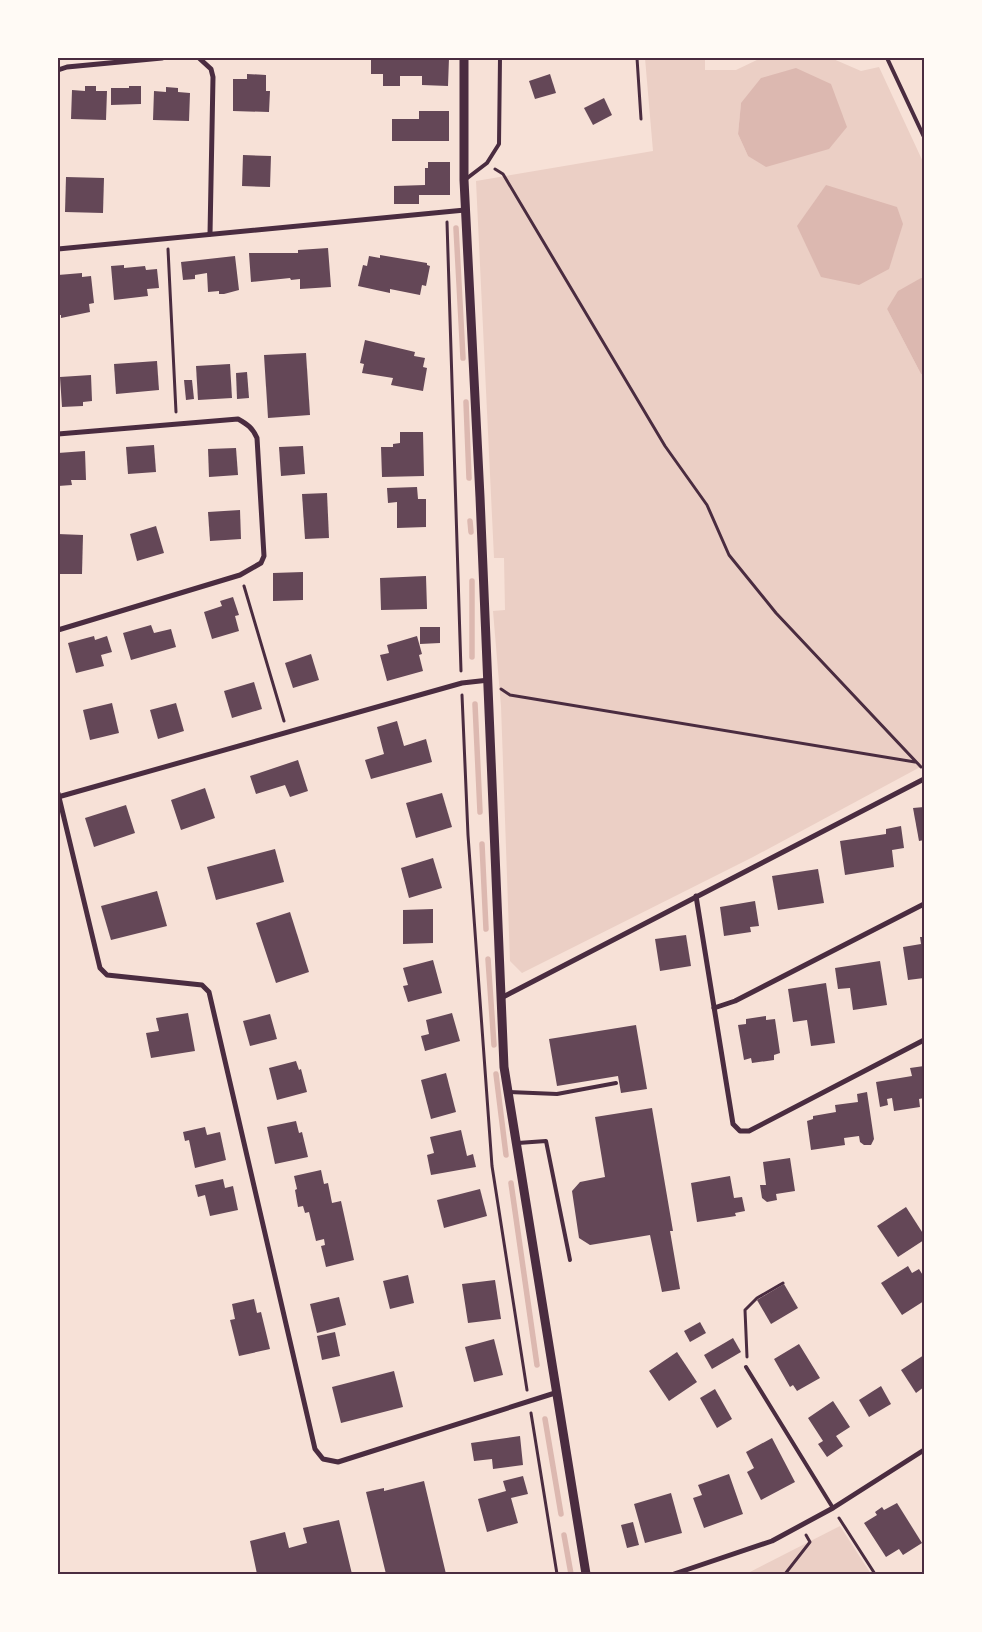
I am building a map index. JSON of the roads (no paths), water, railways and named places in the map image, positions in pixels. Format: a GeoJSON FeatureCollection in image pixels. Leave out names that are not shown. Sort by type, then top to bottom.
{"type":"FeatureCollection","features":[{"type":"Feature","properties":{"kind":"street"},"geometry":{"type":"LineString","coordinates":[[58,70],[67,67],[162,58]]}},
{"type":"Feature","properties":{"kind":"street"},"geometry":{"type":"LineString","coordinates":[[199,58],[211,69],[213,77],[210,234]]}},
{"type":"Feature","properties":{"kind":"street"},"geometry":{"type":"LineString","coordinates":[[464,58],[465,210],[489,680],[501,998],[507,1092],[586,1574]]}},
{"type":"Feature","properties":{"kind":"street"},"geometry":{"type":"LineString","coordinates":[[58,248],[465,210]]}},
{"type":"Feature","properties":{"kind":"street"},"geometry":{"type":"LineString","coordinates":[[58,434],[238,420],[254,430],[257,438],[264,556],[262,563],[240,575],[58,630]]}},
{"type":"Feature","properties":{"kind":"street"},"geometry":{"type":"LineString","coordinates":[[489,680],[462,683],[58,795],[100,968],[107,975],[202,985],[209,992],[315,1449],[323,1459],[338,1462],[555,1393]]}},
{"type":"Feature","properties":{"kind":"street"},"geometry":{"type":"LineString","coordinates":[[501,998],[924,779]]}},
{"type":"Feature","properties":{"kind":"street"},"geometry":{"type":"LineString","coordinates":[[696,896],[733,1124],[740,1131],[749,1131],[924,1040]]}},
{"type":"Feature","properties":{"kind":"street"},"geometry":{"type":"LineString","coordinates":[[714,1008],[735,1001],[924,904]]}},
{"type":"Feature","properties":{"kind":"street"},"geometry":{"type":"LineString","coordinates":[[674,1574],[772,1541],[833,1508],[924,1450]]}},
{"type":"Feature","properties":{"kind":"lane"},"geometry":{"type":"LineString","coordinates":[[464,180],[487,163],[499,144],[500,58]]}},
{"type":"Feature","properties":{"kind":"lane"},"geometry":{"type":"LineString","coordinates":[[887,58],[924,137]]}},
{"type":"Feature","properties":{"kind":"lane"},"geometry":{"type":"LineString","coordinates":[[507,1092],[557,1094],[616,1083]]}},
{"type":"Feature","properties":{"kind":"lane"},"geometry":{"type":"LineString","coordinates":[[515,1143],[546,1141],[570,1260]]}},
{"type":"Feature","properties":{"kind":"lane"},"geometry":{"type":"LineString","coordinates":[[746,1367],[833,1508]]}},
{"type":"Feature","properties":{"kind":"waterway"},"geometry":{"type":"LineString","coordinates":[[456,228],[463,358]]}},
{"type":"Feature","properties":{"kind":"waterway"},"geometry":{"type":"LineString","coordinates":[[466,402],[469,478]]}},
{"type":"Feature","properties":{"kind":"waterway"},"geometry":{"type":"LineString","coordinates":[[470,521],[471,532]]}},
{"type":"Feature","properties":{"kind":"waterway"},"geometry":{"type":"LineString","coordinates":[[472,581],[472,657]]}},
{"type":"Feature","properties":{"kind":"waterway"},"geometry":{"type":"LineString","coordinates":[[475,704],[480,812]]}},
{"type":"Feature","properties":{"kind":"waterway"},"geometry":{"type":"LineString","coordinates":[[482,844],[486,929]]}},
{"type":"Feature","properties":{"kind":"waterway"},"geometry":{"type":"LineString","coordinates":[[488,959],[494,1045]]}},
{"type":"Feature","properties":{"kind":"waterway"},"geometry":{"type":"LineString","coordinates":[[496,1074],[506,1155]]}},
{"type":"Feature","properties":{"kind":"waterway"},"geometry":{"type":"LineString","coordinates":[[511,1183],[537,1365]]}},
{"type":"Feature","properties":{"kind":"waterway"},"geometry":{"type":"LineString","coordinates":[[545,1419],[561,1514]]}},
{"type":"Feature","properties":{"kind":"waterway"},"geometry":{"type":"LineString","coordinates":[[564,1535],[571,1574]]}}]}
